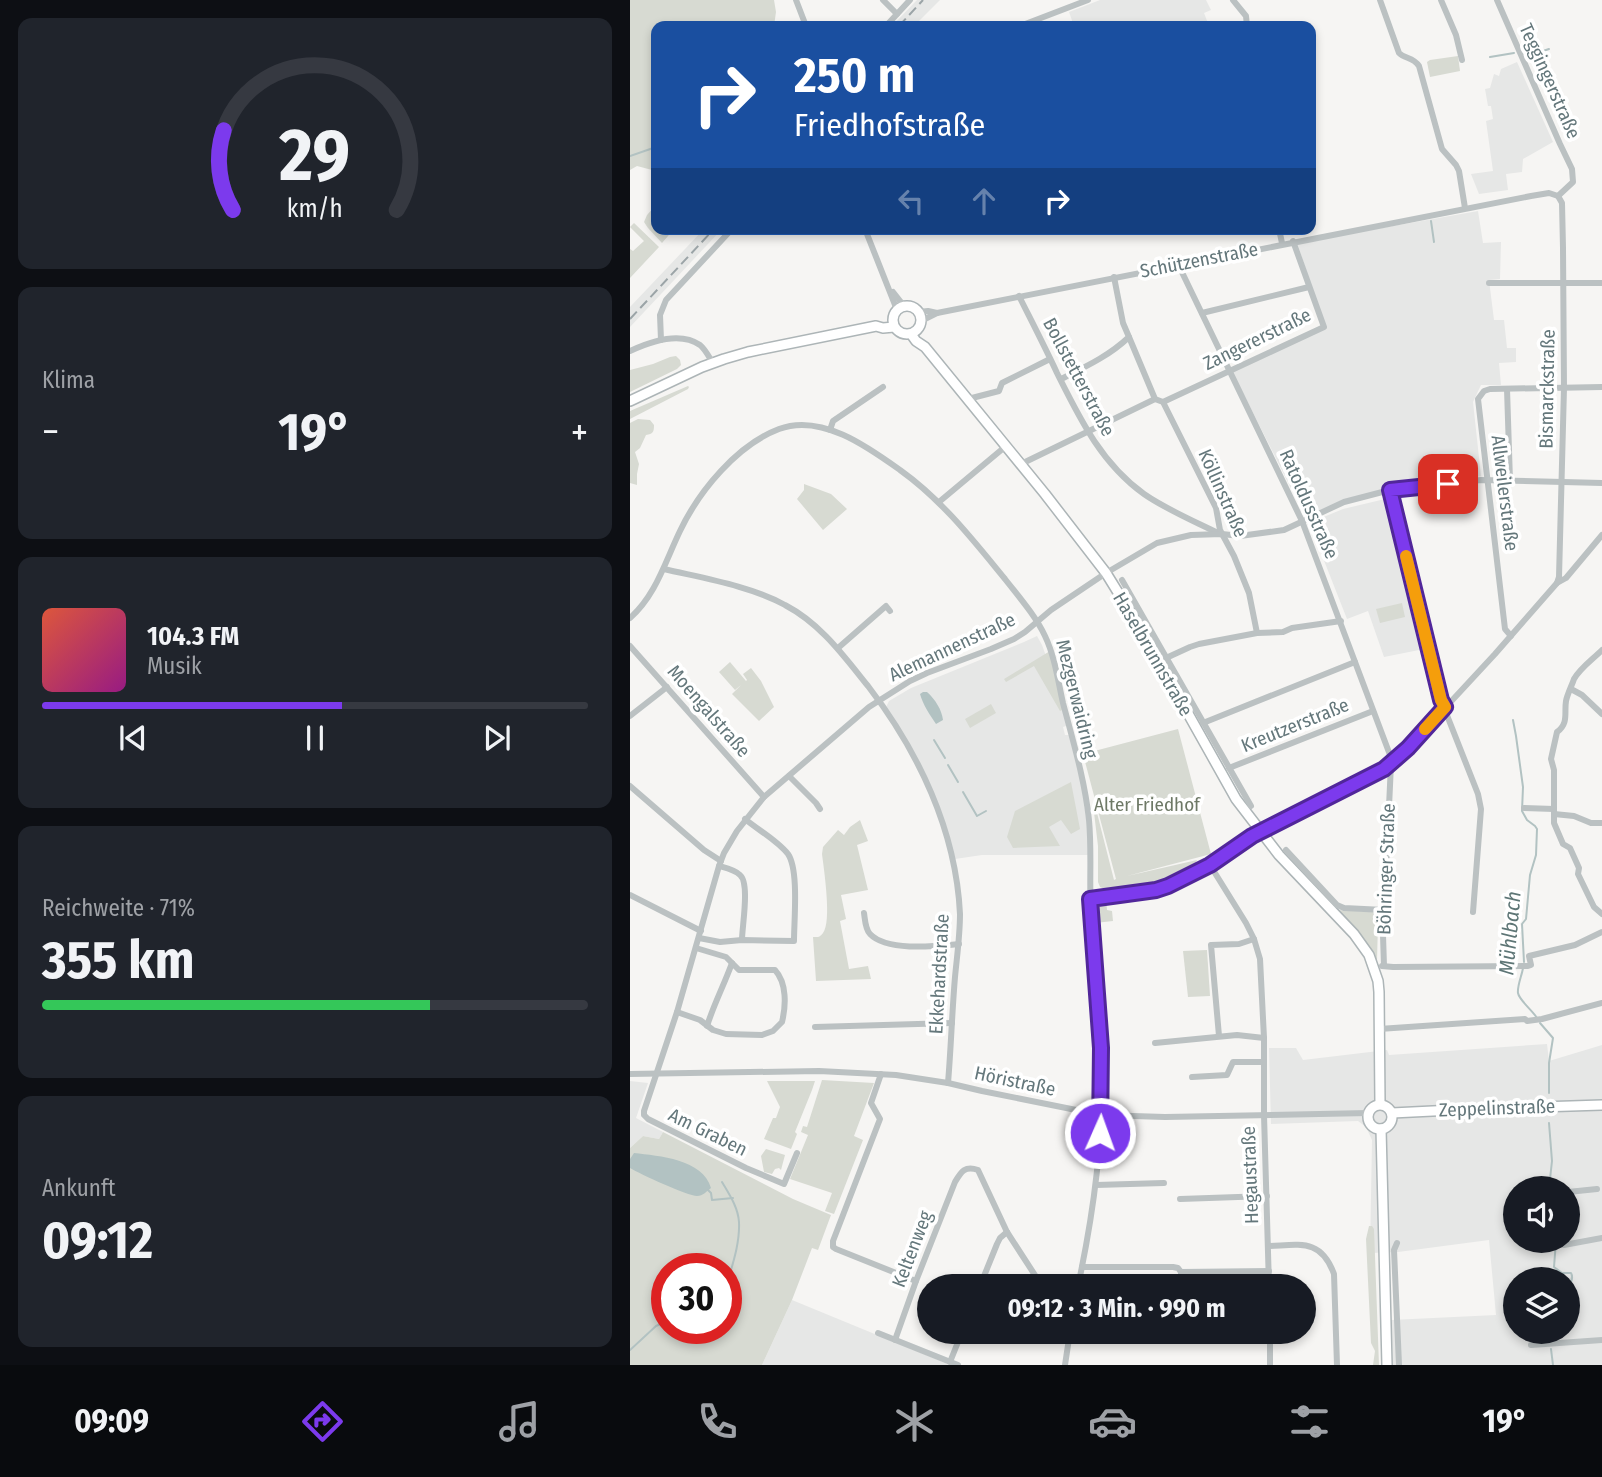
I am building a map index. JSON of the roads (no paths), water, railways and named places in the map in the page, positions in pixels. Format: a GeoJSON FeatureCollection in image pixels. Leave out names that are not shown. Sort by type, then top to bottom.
{"type":"FeatureCollection","features":[{"type":"Feature","properties":{"kind":"main road"},"geometry":{"type":"LineString","coordinates":[[630,401],[713,363],[748,352],[876,326],[911,306],[917,324],[899,333],[897,315]]}},
{"type":"Feature","properties":{"kind":"main road","name":"Haselbrunnstraße"},"geometry":{"type":"LineString","coordinates":[[917,324],[925,347],[1106,573],[1236,799],[1305,884],[1354,934],[1366,949],[1373,964]]}},
{"type":"Feature","properties":{"kind":"main road"},"geometry":{"type":"LineString","coordinates":[[1373,964],[1378,981],[1380,1104]]}},
{"type":"Feature","properties":{"kind":"main road"},"geometry":{"type":"LineString","coordinates":[[1380,1104],[1388,1107],[1392,1114],[1390,1124],[1381,1129],[1371,1124],[1368,1113],[1380,1104]]}},
{"type":"Feature","properties":{"kind":"main road","name":"Zeppelinstraße"},"geometry":{"type":"LineString","coordinates":[[1392,1114],[1602,1105]]}},
{"type":"Feature","properties":{"kind":"main road"},"geometry":{"type":"LineString","coordinates":[[1381,1129],[1387,1365]]}},
{"type":"Feature","properties":{"kind":"street"},"geometry":{"type":"LineString","coordinates":[[796,0],[804,21]]}},
{"type":"Feature","properties":{"kind":"street"},"geometry":{"type":"LineString","coordinates":[[883,0],[897,14]]}},
{"type":"Feature","properties":{"kind":"street"},"geometry":{"type":"LineString","coordinates":[[891,21],[910,0]]}},
{"type":"Feature","properties":{"kind":"street"},"geometry":{"type":"LineString","coordinates":[[1033,21],[1088,0]]}},
{"type":"Feature","properties":{"kind":"street"},"geometry":{"type":"LineString","coordinates":[[1233,0],[1247,16],[1247,21]]}},
{"type":"Feature","properties":{"kind":"street"},"geometry":{"type":"LineString","coordinates":[[1389,0],[1381,2],[1399,53],[1419,66],[1442,149],[1459,171],[1465,208]]}},
{"type":"Feature","properties":{"kind":"street"},"geometry":{"type":"LineString","coordinates":[[1441,0],[1462,60]]}},
{"type":"Feature","properties":{"kind":"street","name":"Teggingerstraße"},"geometry":{"type":"LineString","coordinates":[[1497,0],[1570,164],[1573,182],[1558,196]]}},
{"type":"Feature","properties":{"kind":"street","name":"Schützenstraße"},"geometry":{"type":"LineString","coordinates":[[917,324],[937,313],[1282,243],[1549,193],[1558,196]]}},
{"type":"Feature","properties":{"kind":"street","name":"Bismarckstraße"},"geometry":{"type":"LineString","coordinates":[[1557,583],[1564,388],[1562,203],[1558,196]]}},
{"type":"Feature","properties":{"kind":"street"},"geometry":{"type":"LineString","coordinates":[[661,340],[660,315],[666,300],[727,235]]}},
{"type":"Feature","properties":{"kind":"street"},"geometry":{"type":"LineString","coordinates":[[867,235],[889,287],[897,315]]}},
{"type":"Feature","properties":{"kind":"street"},"geometry":{"type":"LineString","coordinates":[[1280,235],[1282,243]]}},
{"type":"Feature","properties":{"kind":"street","name":"Zangererstraße"},"geometry":{"type":"LineString","coordinates":[[1163,402],[1324,327],[1293,241]]}},
{"type":"Feature","properties":{"kind":"street","name":"Ratoldusstraße"},"geometry":{"type":"LineString","coordinates":[[1178,264],[1303,521],[1390,755],[1391,764]]}},
{"type":"Feature","properties":{"kind":"street"},"geometry":{"type":"LineString","coordinates":[[1114,277],[1124,323],[1155,399]]}},
{"type":"Feature","properties":{"kind":"street"},"geometry":{"type":"LineString","coordinates":[[1489,283],[1602,283]]}},
{"type":"Feature","properties":{"kind":"street"},"geometry":{"type":"LineString","coordinates":[[1202,313],[1309,286]]}},
{"type":"Feature","properties":{"kind":"street","name":"Bollstetterstraße"},"geometry":{"type":"LineString","coordinates":[[1018,296],[1087,432],[1112,466],[1143,493],[1170,510],[1222,534]]}},
{"type":"Feature","properties":{"kind":"street"},"geometry":{"type":"LineString","coordinates":[[1060,379],[1105,356],[1129,337]]}},
{"type":"Feature","properties":{"kind":"street"},"geometry":{"type":"LineString","coordinates":[[630,351],[661,340],[677,339],[696,343],[713,363]]}},
{"type":"Feature","properties":{"kind":"street"},"geometry":{"type":"LineString","coordinates":[[968,399],[999,391],[1004,382],[1051,359]]}},
{"type":"Feature","properties":{"kind":"street"},"geometry":{"type":"LineString","coordinates":[[830,430],[833,421],[883,387]]}},
{"type":"Feature","properties":{"kind":"street"},"geometry":{"type":"LineString","coordinates":[[1510,481],[1507,389],[1602,387]]}},
{"type":"Feature","properties":{"kind":"street","name":"Allweilerstraße"},"geometry":{"type":"LineString","coordinates":[[1507,389],[1490,389],[1481,394],[1477,405],[1505,629],[1511,636]]}},
{"type":"Feature","properties":{"kind":"street"},"geometry":{"type":"LineString","coordinates":[[1021,464],[1155,399],[1163,402]]}},
{"type":"Feature","properties":{"kind":"street","name":"Köllinstraße"},"geometry":{"type":"LineString","coordinates":[[1163,402],[1216,508],[1218,526],[1250,593],[1257,633]]}},
{"type":"Feature","properties":{"kind":"street","name":"Mezgerwaidring"},"geometry":{"type":"LineString","coordinates":[[630,618],[657,583],[694,506],[726,466],[746,448],[769,433],[793,425],[818,426],[830,430],[859,444],[908,476],[939,502],[967,532],[1037,621],[1050,647],[1086,802],[1090,833],[1090,899],[1101,1048],[1101,1115],[1096,1185],[1081,1274]]}},
{"type":"Feature","properties":{"kind":"street"},"geometry":{"type":"LineString","coordinates":[[939,502],[1006,446]]}},
{"type":"Feature","properties":{"kind":"street","name":"Alemannenstraße"},"geometry":{"type":"LineString","coordinates":[[878,700],[924,674],[1020,636],[1047,613],[1106,573],[1165,540],[1191,535],[1240,536],[1284,530],[1344,502],[1390,490],[1488,480],[1602,483]]}},
{"type":"Feature","properties":{"kind":"street"},"geometry":{"type":"LineString","coordinates":[[1390,490],[1441,700],[1478,794],[1481,809],[1473,912]]}},
{"type":"Feature","properties":{"kind":"street"},"geometry":{"type":"LineString","coordinates":[[1090,899],[1156,890],[1177,882],[1210,865],[1261,832],[1367,779],[1391,764],[1557,583],[1566,578],[1602,535]]}},
{"type":"Feature","properties":{"kind":"street","name":"Ekkehardstraße"},"geometry":{"type":"LineString","coordinates":[[664,569],[774,599],[812,623],[838,648],[878,700],[925,776],[949,845],[960,915],[948,1083]]}},
{"type":"Feature","properties":{"kind":"street","name":"Haselbrunnstraße"},"geometry":{"type":"LineString","coordinates":[[1122,580],[1251,806]]}},
{"type":"Feature","properties":{"kind":"street"},"geometry":{"type":"LineString","coordinates":[[838,648],[886,606],[891,611]]}},
{"type":"Feature","properties":{"kind":"street"},"geometry":{"type":"LineString","coordinates":[[1166,658],[1199,644],[1341,621]]}},
{"type":"Feature","properties":{"kind":"street","name":"Moengalstraße"},"geometry":{"type":"LineString","coordinates":[[630,646],[764,797]]}},
{"type":"Feature","properties":{"kind":"street"},"geometry":{"type":"LineString","coordinates":[[1602,650],[1577,675],[1566,703],[1563,727],[1557,732],[1551,759],[1554,770],[1554,823],[1563,844],[1570,848],[1579,868],[1578,874],[1594,907],[1602,914]]}},
{"type":"Feature","properties":{"kind":"street"},"geometry":{"type":"LineString","coordinates":[[1203,723],[1355,662]]}},
{"type":"Feature","properties":{"kind":"street"},"geometry":{"type":"LineString","coordinates":[[630,716],[667,687]]}},
{"type":"Feature","properties":{"kind":"street"},"geometry":{"type":"LineString","coordinates":[[1571,689],[1602,713]]}},
{"type":"Feature","properties":{"kind":"street","name":"Am Graben"},"geometry":{"type":"LineString","coordinates":[[797,1153],[784,1184],[648,1119],[644,1111],[677,1012],[720,863],[729,844],[764,797],[878,700]]}},
{"type":"Feature","properties":{"kind":"street","name":"Kreutzerstraße"},"geometry":{"type":"LineString","coordinates":[[1229,768],[1373,711]]}},
{"type":"Feature","properties":{"kind":"street","name":"Böhringer Straße"},"geometry":{"type":"LineString","coordinates":[[1384,966],[1391,764]]}},
{"type":"Feature","properties":{"kind":"street"},"geometry":{"type":"LineString","coordinates":[[789,776],[820,809]]}},
{"type":"Feature","properties":{"kind":"street"},"geometry":{"type":"LineString","coordinates":[[630,786],[720,863],[739,874],[744,881],[746,905],[742,940]]}},
{"type":"Feature","properties":{"kind":"street"},"geometry":{"type":"LineString","coordinates":[[1524,808],[1574,816],[1602,824]]}},
{"type":"Feature","properties":{"kind":"street"},"geometry":{"type":"LineString","coordinates":[[630,895],[700,934],[720,942],[793,941],[794,874],[791,860],[781,847],[745,820]]}},
{"type":"Feature","properties":{"kind":"street"},"geometry":{"type":"LineString","coordinates":[[1286,850],[1337,905],[1345,908],[1384,910]]}},
{"type":"Feature","properties":{"kind":"street","name":"Hegaustraße"},"geometry":{"type":"LineString","coordinates":[[1210,865],[1246,923],[1260,959],[1269,1271]]}},
{"type":"Feature","properties":{"kind":"street"},"geometry":{"type":"LineString","coordinates":[[864,913],[871,936],[888,943],[916,948],[959,944]]}},
{"type":"Feature","properties":{"kind":"street"},"geometry":{"type":"LineString","coordinates":[[1373,964],[1524,966],[1531,965],[1529,956],[1575,946],[1602,932]]}},
{"type":"Feature","properties":{"kind":"street"},"geometry":{"type":"LineString","coordinates":[[1219,1036],[1211,945],[1239,944],[1254,939]]}},
{"type":"Feature","properties":{"kind":"street"},"geometry":{"type":"LineString","coordinates":[[677,1012],[700,1020],[713,1030],[726,1034],[762,1035],[773,1031],[782,1022],[784,990],[778,972],[739,971],[726,957],[696,948]]}},
{"type":"Feature","properties":{"kind":"street"},"geometry":{"type":"LineString","coordinates":[[706,1026],[732,963]]}},
{"type":"Feature","properties":{"kind":"street"},"geometry":{"type":"LineString","coordinates":[[1379,1029],[1542,1019],[1602,1003]]}},
{"type":"Feature","properties":{"kind":"street"},"geometry":{"type":"LineString","coordinates":[[814,1027],[951,1023]]}},
{"type":"Feature","properties":{"kind":"street"},"geometry":{"type":"LineString","coordinates":[[1155,1044],[1237,1035],[1264,1038]]}},
{"type":"Feature","properties":{"kind":"street"},"geometry":{"type":"LineString","coordinates":[[1192,1077],[1227,1075],[1233,1062],[1264,1062]]}},
{"type":"Feature","properties":{"kind":"street","name":"Höristraße"},"geometry":{"type":"LineString","coordinates":[[630,1074],[819,1071],[881,1074],[948,1083],[1101,1115],[1165,1117],[1368,1113]]}},
{"type":"Feature","properties":{"kind":"street"},"geometry":{"type":"LineString","coordinates":[[881,1074],[871,1103],[880,1119],[833,1244],[836,1249],[916,1281]]}},
{"type":"Feature","properties":{"kind":"street","name":"Keltenweg"},"geometry":{"type":"LineString","coordinates":[[895,1340],[955,1182],[962,1171],[972,1168],[978,1170],[1007,1232]]}},
{"type":"Feature","properties":{"kind":"street"},"geometry":{"type":"LineString","coordinates":[[1096,1185],[1164,1183]]}},
{"type":"Feature","properties":{"kind":"street"},"geometry":{"type":"LineString","coordinates":[[1580,1191],[1597,1189]]}},
{"type":"Feature","properties":{"kind":"street"},"geometry":{"type":"LineString","coordinates":[[1180,1199],[1267,1196]]}},
{"type":"Feature","properties":{"kind":"street"},"geometry":{"type":"LineString","coordinates":[[985,1274],[1000,1238],[1007,1232],[1034,1274]]}},
{"type":"Feature","properties":{"kind":"street"},"geometry":{"type":"LineString","coordinates":[[1580,1242],[1602,1238]]}},
{"type":"Feature","properties":{"kind":"street"},"geometry":{"type":"LineString","coordinates":[[1397,1243],[1394,1250],[1399,1365]]}},
{"type":"Feature","properties":{"kind":"street"},"geometry":{"type":"LineString","coordinates":[[1268,1246],[1313,1247],[1320,1250],[1331,1265],[1334,1274],[1337,1365]]}},
{"type":"Feature","properties":{"kind":"street"},"geometry":{"type":"LineString","coordinates":[[1082,1268],[1173,1267],[1181,1272],[1269,1271]]}},
{"type":"Feature","properties":{"kind":"street"},"geometry":{"type":"LineString","coordinates":[[877,1333],[958,1365]]}},
{"type":"Feature","properties":{"kind":"street"},"geometry":{"type":"LineString","coordinates":[[1531,1345],[1602,1340]]}},
{"type":"Feature","properties":{"kind":"street"},"geometry":{"type":"LineString","coordinates":[[950,1362],[957,1344]]}},
{"type":"Feature","properties":{"kind":"street"},"geometry":{"type":"LineString","coordinates":[[1065,1365],[1068,1344]]}},
{"type":"Feature","properties":{"kind":"street"},"geometry":{"type":"LineString","coordinates":[[1270,1344],[1270,1365]]}},
{"type":"Feature","properties":{"kind":"waterway","name":"Mühlbach"},"geometry":{"type":"LineString","coordinates":[[1528,56],[1549,49]]}},
{"type":"Feature","properties":{"kind":"waterway","name":"Mühlbach"},"geometry":{"type":"LineString","coordinates":[[1490,57],[1514,53]]}},
{"type":"Feature","properties":{"kind":"waterway"},"geometry":{"type":"LineString","coordinates":[[630,156],[651,149]]}},
{"type":"Feature","properties":{"kind":"waterway","name":"Mühlbach"},"geometry":{"type":"LineString","coordinates":[[1431,221],[1434,242]]}},
{"type":"Feature","properties":{"kind":"waterway","name":"Mühlbach"},"geometry":{"type":"LineString","coordinates":[[1513,720],[1523,787],[1522,811],[1537,829],[1536,855],[1530,875],[1526,919],[1522,924],[1524,962]]}},
{"type":"Feature","properties":{"kind":"waterway"},"geometry":{"type":"LineString","coordinates":[[934,740],[945,758]]}},
{"type":"Feature","properties":{"kind":"waterway"},"geometry":{"type":"LineString","coordinates":[[948,765],[958,782]]}},
{"type":"Feature","properties":{"kind":"waterway"},"geometry":{"type":"LineString","coordinates":[[963,792],[977,816],[986,811]]}},
{"type":"Feature","properties":{"kind":"waterway","name":"Mühlbach"},"geometry":{"type":"LineString","coordinates":[[1523,968],[1518,993],[1537,1018]]}},
{"type":"Feature","properties":{"kind":"waterway","name":"Mühlbach"},"geometry":{"type":"LineString","coordinates":[[1540,1023],[1553,1038],[1549,1063],[1549,1093]]}},
{"type":"Feature","properties":{"kind":"waterway","name":"Mühlbach"},"geometry":{"type":"LineString","coordinates":[[1549,1123],[1550,1176]]}},
{"type":"Feature","properties":{"kind":"waterway"},"geometry":{"type":"LineString","coordinates":[[722,1182],[738,1216],[735,1253]]}},
{"type":"Feature","properties":{"kind":"waterway"},"geometry":{"type":"LineString","coordinates":[[708,1190],[712,1200],[733,1198]]}},
{"type":"Feature","properties":{"kind":"waterway","name":"Mühlbach"},"geometry":{"type":"LineString","coordinates":[[1554,1267],[1555,1253]]}},
{"type":"Feature","properties":{"kind":"waterway"},"geometry":{"type":"LineString","coordinates":[[630,1350],[651,1331]]}},
{"type":"Feature","properties":{"kind":"waterway","name":"Mühlbach"},"geometry":{"type":"LineString","coordinates":[[1551,1349],[1553,1365]]}},
{"type":"Feature","properties":{"kind":"railway"},"geometry":{"type":"LineString","coordinates":[[904,21],[923,0]]}},
{"type":"Feature","properties":{"kind":"railway"},"geometry":{"type":"LineString","coordinates":[[630,319],[708,235]]}},
{"type":"Feature","properties":{"kind":"park label","name":"Alter Friedhof"},"geometry":{"type":"Point","coordinates":[1147,804]}}]}
